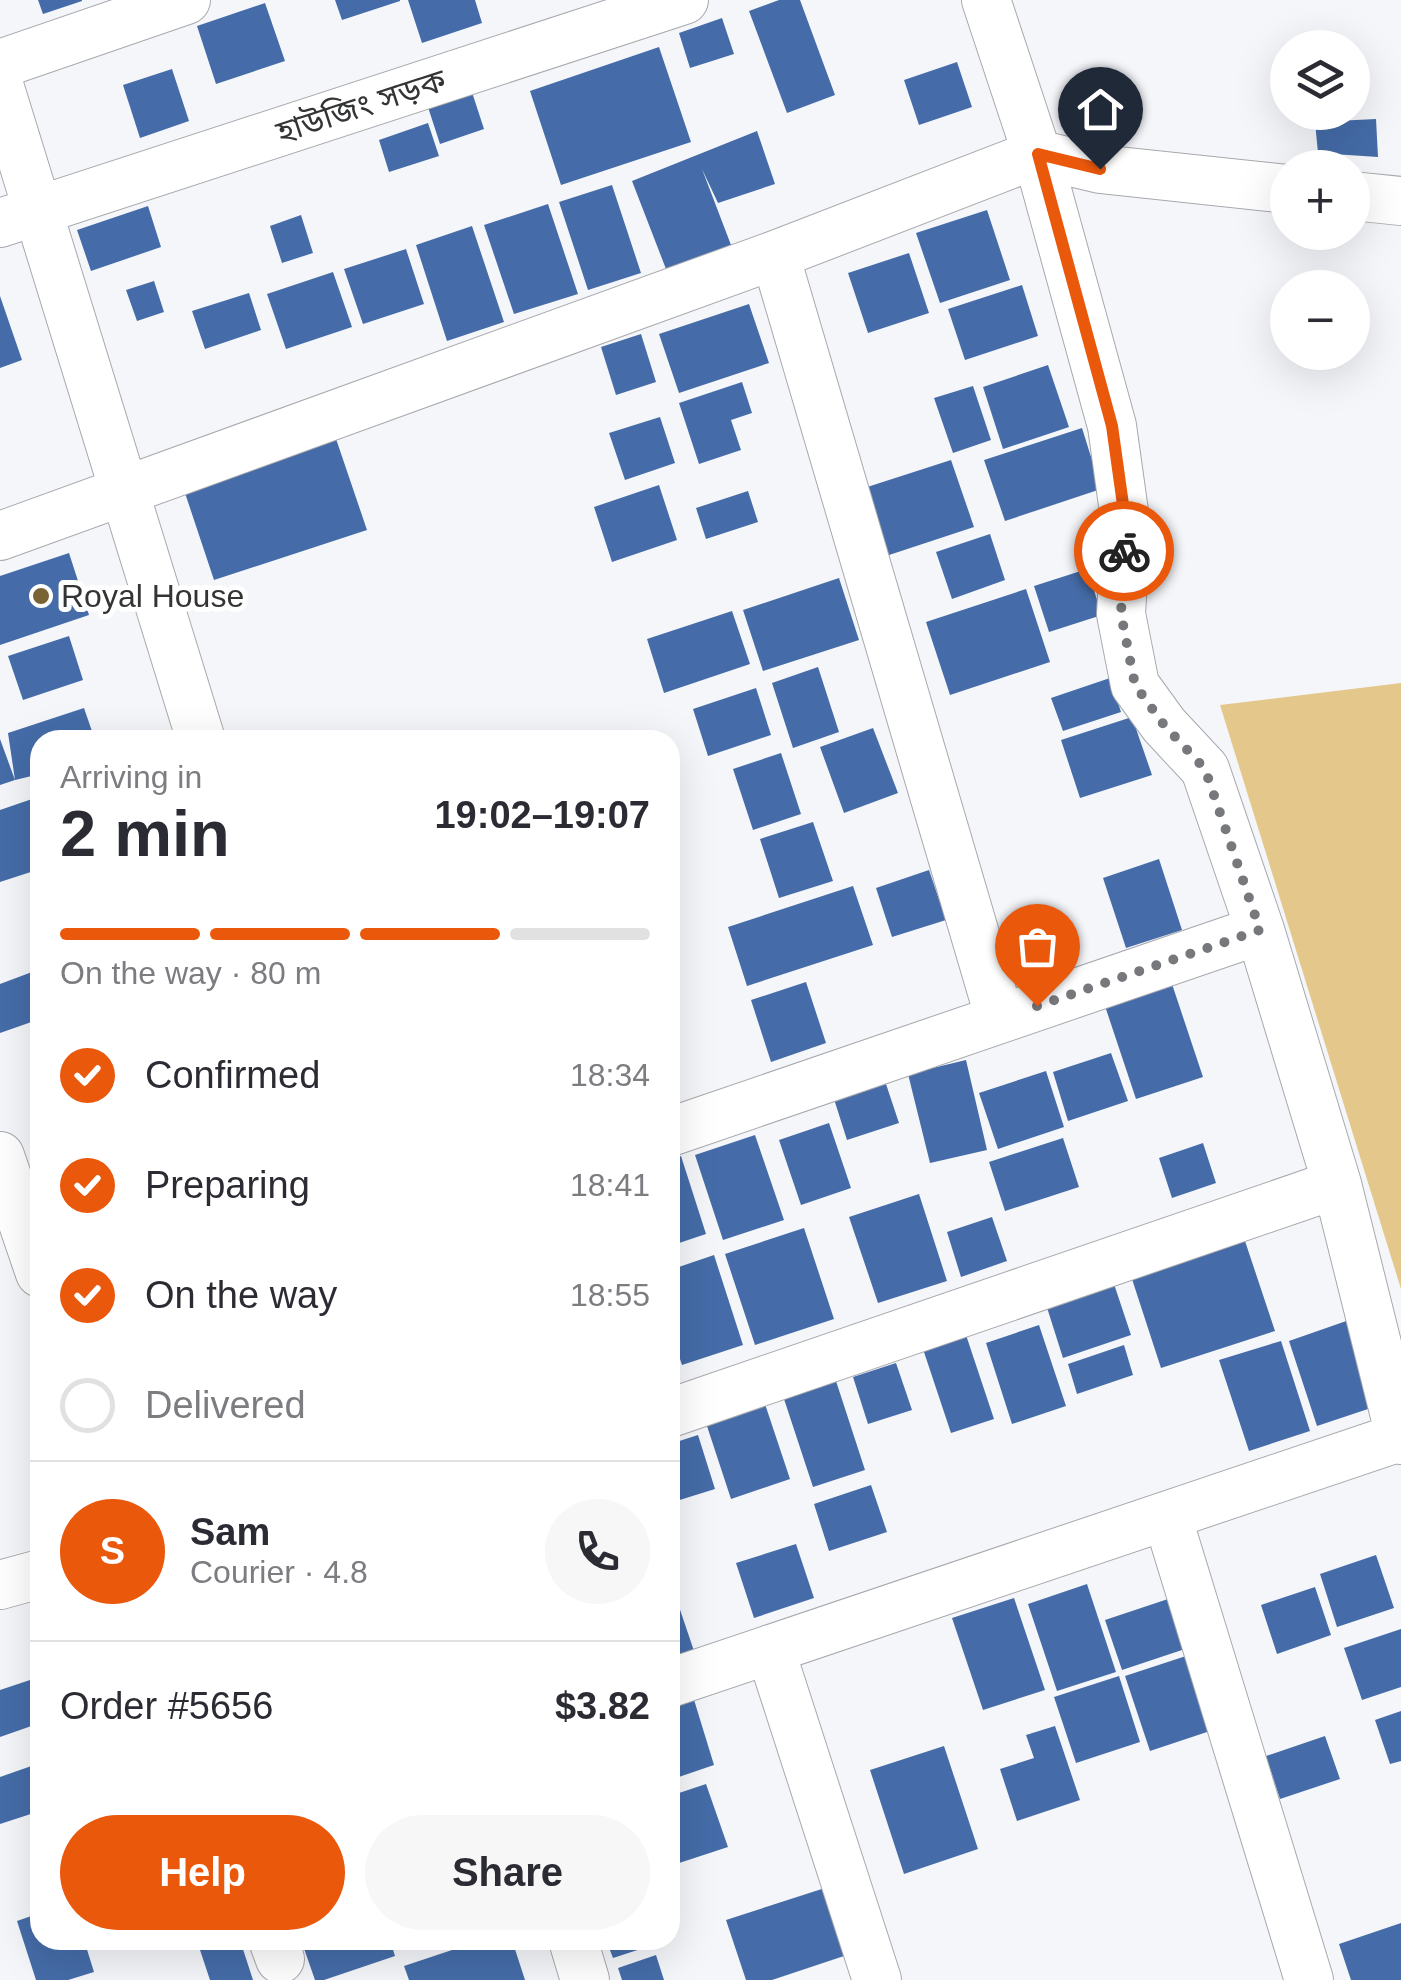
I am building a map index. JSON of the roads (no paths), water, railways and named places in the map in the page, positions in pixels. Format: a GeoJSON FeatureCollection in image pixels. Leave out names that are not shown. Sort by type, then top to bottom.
{"type":"FeatureCollection","features":[{"type":"Feature","properties":{"kind":"street"},"geometry":{"type":"LineString","coordinates":[[0,64],[186,0]]}},
{"type":"Feature","properties":{"kind":"street","name":"হাউজিং সড়ক"},"geometry":{"type":"LineString","coordinates":[[19,218],[684,0]]}},
{"type":"Feature","properties":{"kind":"street"},"geometry":{"type":"LineString","coordinates":[[680,1680],[1401,1438],[1338,1184],[1260,930],[1205,769],[1164,725],[1135,685],[1121,614],[1126,526],[1112,426],[1038,154],[986,0]]}},
{"type":"Feature","properties":{"kind":"street"},"geometry":{"type":"LineString","coordinates":[[0,88],[19,218],[124,492],[198,730]]}},
{"type":"Feature","properties":{"kind":"street"},"geometry":{"type":"LineString","coordinates":[[0,536],[775,255],[1038,154],[1100,169],[1270,187]]}},
{"type":"Feature","properties":{"kind":"street"},"geometry":{"type":"LineString","coordinates":[[1370,198],[1401,201]]}},
{"type":"Feature","properties":{"kind":"street"},"geometry":{"type":"LineString","coordinates":[[775,255],[1000,1018]]}},
{"type":"Feature","properties":{"kind":"street"},"geometry":{"type":"LineString","coordinates":[[680,1129],[1260,930]]}},
{"type":"Feature","properties":{"kind":"street"},"geometry":{"type":"LineString","coordinates":[[0,1156],[30,1244]]}},
{"type":"Feature","properties":{"kind":"street"},"geometry":{"type":"LineString","coordinates":[[680,1410],[1338,1184]]}},
{"type":"Feature","properties":{"kind":"street"},"geometry":{"type":"LineString","coordinates":[[1167,1516],[1310,1980]]}},
{"type":"Feature","properties":{"kind":"street"},"geometry":{"type":"LineString","coordinates":[[0,1585],[30,1577]]}},
{"type":"Feature","properties":{"kind":"street"},"geometry":{"type":"LineString","coordinates":[[770,1649],[877,1980]]}},
{"type":"Feature","properties":{"kind":"street"},"geometry":{"type":"LineString","coordinates":[[576,1950],[585,1980]]}},
{"type":"Feature","properties":{"kind":"place","name":"Royal House"},"geometry":{"type":"Point","coordinates":[41,596]}}]}
